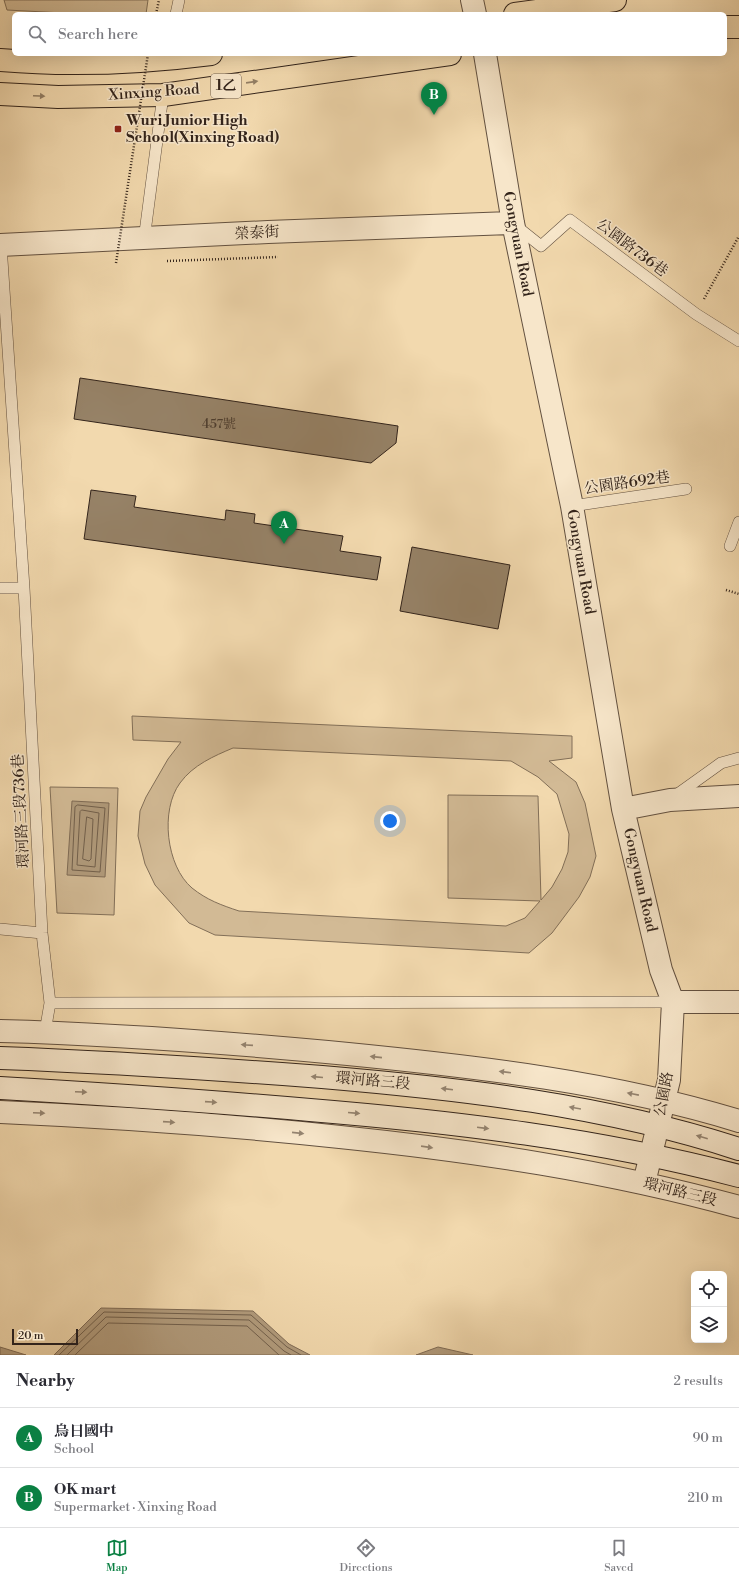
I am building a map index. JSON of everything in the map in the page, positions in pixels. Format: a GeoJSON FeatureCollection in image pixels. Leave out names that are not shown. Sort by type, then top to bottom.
{"type":"FeatureCollection","features":[{"type":"Feature","properties":{"kind":"main road"},"geometry":{"type":"LineString","coordinates":[[529,12],[615,0]]}},
{"type":"Feature","properties":{"kind":"main road"},"geometry":{"type":"LineString","coordinates":[[727,26],[739,27]]}},
{"type":"Feature","properties":{"kind":"main road","name":"Xinxing Road"},"geometry":{"type":"LineString","coordinates":[[0,60],[39,64],[160,56]]}},
{"type":"Feature","properties":{"kind":"main road","name":"Xinxing Road"},"geometry":{"type":"LineString","coordinates":[[0,94],[58,97],[163,95],[436,56]]}},
{"type":"Feature","properties":{"kind":"street"},"geometry":{"type":"LineString","coordinates":[[472,0],[475,12]]}},
{"type":"Feature","properties":{"kind":"street","name":"Gongyuan Road"},"geometry":{"type":"LineString","coordinates":[[485,56],[513,223],[572,506],[623,809],[661,970],[673,1002]]}},
{"type":"Feature","properties":{"kind":"street","name":"榮泰街"},"geometry":{"type":"LineString","coordinates":[[1,245],[144,240],[268,232],[513,223]]}},
{"type":"Feature","properties":{"kind":"street"},"geometry":{"type":"LineString","coordinates":[[623,809],[670,800],[739,796]]}},
{"type":"Feature","properties":{"kind":"street"},"geometry":{"type":"LineString","coordinates":[[673,1002],[739,1002]]}},
{"type":"Feature","properties":{"kind":"street","name":"公園路"},"geometry":{"type":"LineString","coordinates":[[644,1183],[669,1080],[673,1002]]}},
{"type":"Feature","properties":{"kind":"street","name":"環河路三段"},"geometry":{"type":"LineString","coordinates":[[0,1031],[45,1032],[270,1046],[418,1061],[529,1075],[665,1101],[739,1121]]}},
{"type":"Feature","properties":{"kind":"street","name":"環河路三段"},"geometry":{"type":"LineString","coordinates":[[0,1058],[160,1066],[419,1085],[526,1099],[627,1117],[739,1149]]}},
{"type":"Feature","properties":{"kind":"street","name":"環河路三段"},"geometry":{"type":"LineString","coordinates":[[0,1088],[232,1103],[414,1118],[595,1144],[651,1155],[739,1176]]}},
{"type":"Feature","properties":{"kind":"street","name":"環河路三段"},"geometry":{"type":"LineString","coordinates":[[0,1112],[83,1115],[261,1129],[411,1145],[520,1160],[644,1183],[689,1193],[739,1207]]}},
{"type":"Feature","properties":{"kind":"lane"},"geometry":{"type":"LineString","coordinates":[[176,12],[179,0]]}},
{"type":"Feature","properties":{"kind":"lane"},"geometry":{"type":"LineString","coordinates":[[144,240],[163,95]]}},
{"type":"Feature","properties":{"kind":"lane","name":"公園路736巷"},"geometry":{"type":"LineString","coordinates":[[513,223],[541,246],[570,220],[696,314],[739,341]]}},
{"type":"Feature","properties":{"kind":"lane","name":"環河路三段736巷"},"geometry":{"type":"LineString","coordinates":[[1,245],[24,588],[42,933],[50,1003],[45,1032]]}},
{"type":"Feature","properties":{"kind":"lane","name":"公園路692巷"},"geometry":{"type":"LineString","coordinates":[[572,506],[686,489]]}},
{"type":"Feature","properties":{"kind":"lane"},"geometry":{"type":"LineString","coordinates":[[730,546],[739,522]]}},
{"type":"Feature","properties":{"kind":"lane"},"geometry":{"type":"LineString","coordinates":[[0,588],[24,588]]}},
{"type":"Feature","properties":{"kind":"lane"},"geometry":{"type":"LineString","coordinates":[[670,800],[721,763],[739,758]]}},
{"type":"Feature","properties":{"kind":"lane"},"geometry":{"type":"LineString","coordinates":[[0,929],[42,933]]}},
{"type":"Feature","properties":{"kind":"lane"},"geometry":{"type":"LineString","coordinates":[[50,1003],[673,1002]]}},
{"type":"Feature","properties":{"kind":"lane"},"geometry":{"type":"LineString","coordinates":[[644,1183],[692,1183],[739,1196]]}},
{"type":"Feature","properties":{"kind":"path"},"geometry":{"type":"LineString","coordinates":[[157,12],[160,0]]}},
{"type":"Feature","properties":{"kind":"path"},"geometry":{"type":"LineString","coordinates":[[124,262],[116,263],[160,56]]}},
{"type":"Feature","properties":{"kind":"path"},"geometry":{"type":"LineString","coordinates":[[696,314],[739,236]]}},
{"type":"Feature","properties":{"kind":"path"},"geometry":{"type":"LineString","coordinates":[[163,261],[278,257]]}},
{"type":"Feature","properties":{"kind":"path"},"geometry":{"type":"LineString","coordinates":[[726,590],[739,594]]}},
{"type":"Feature","properties":{"kind":"shaded area"},"geometry":{"type":"Polygon","coordinates":[[[4,0],[148,0],[146,12],[44,12],[7,10],[4,0]]]}},
{"type":"Feature","properties":{"kind":"shaded area"},"geometry":{"type":"Polygon","coordinates":[[[132,716],[572,736],[572,758],[549,761],[576,782],[585,803],[596,856],[590,877],[579,897],[552,933],[529,953],[215,935],[189,923],[155,885],[145,864],[138,836],[140,811],[146,797],[168,759],[181,742],[133,740],[132,716]],[[233,748],[197,766],[180,783],[174,794],[168,822],[169,837],[176,866],[183,878],[192,888],[203,896],[226,907],[239,911],[506,926],[525,918],[540,901],[448,898],[448,795],[538,796],[541,900],[552,887],[562,869],[568,852],[569,834],[557,794],[538,777],[511,761],[233,748]]]}},
{"type":"Feature","properties":{"kind":"shaded area"},"geometry":{"type":"Polygon","coordinates":[[[50,787],[118,788],[114,915],[57,913],[50,787]]]}},
{"type":"Feature","properties":{"kind":"water"},"geometry":{"type":"Polygon","coordinates":[[[72,801],[109,803],[105,877],[67,875],[72,801]]]}},
{"type":"Feature","properties":{"kind":"water"},"geometry":{"type":"Polygon","coordinates":[[[101,1308],[253,1311],[289,1344],[310,1355],[54,1355],[101,1308]]]}},
{"type":"Feature","properties":{"kind":"water"},"geometry":{"type":"Polygon","coordinates":[[[0,1347],[26,1355],[0,1355],[0,1347]]]}},
{"type":"Feature","properties":{"kind":"water"},"geometry":{"type":"Polygon","coordinates":[[[438,1347],[473,1355],[416,1355],[438,1347]]]}},
{"type":"Feature","properties":{"kind":"building"},"geometry":{"type":"Polygon","coordinates":[[[80,378],[398,426],[396,443],[371,463],[74,419],[80,378]]]}},
{"type":"Feature","properties":{"kind":"building"},"geometry":{"type":"Polygon","coordinates":[[[91,490],[136,496],[134,507],[225,520],[226,510],[255,514],[254,523],[343,536],[340,551],[381,557],[377,580],[84,539],[91,490]]]}},
{"type":"Feature","properties":{"kind":"building"},"geometry":{"type":"Polygon","coordinates":[[[412,547],[510,565],[498,629],[400,611],[412,547]]]}},
{"type":"Feature","properties":{"kind":"place","name":"OK mart"},"geometry":{"type":"Point","coordinates":[434,115]}},
{"type":"Feature","properties":{"kind":"place","name":"Wuri Junior High School(Xinxing Road)"},"geometry":{"type":"Point","coordinates":[118,129]}},
{"type":"Feature","properties":{"kind":"place","name":"烏日國中"},"geometry":{"type":"Point","coordinates":[284,544]}}]}
